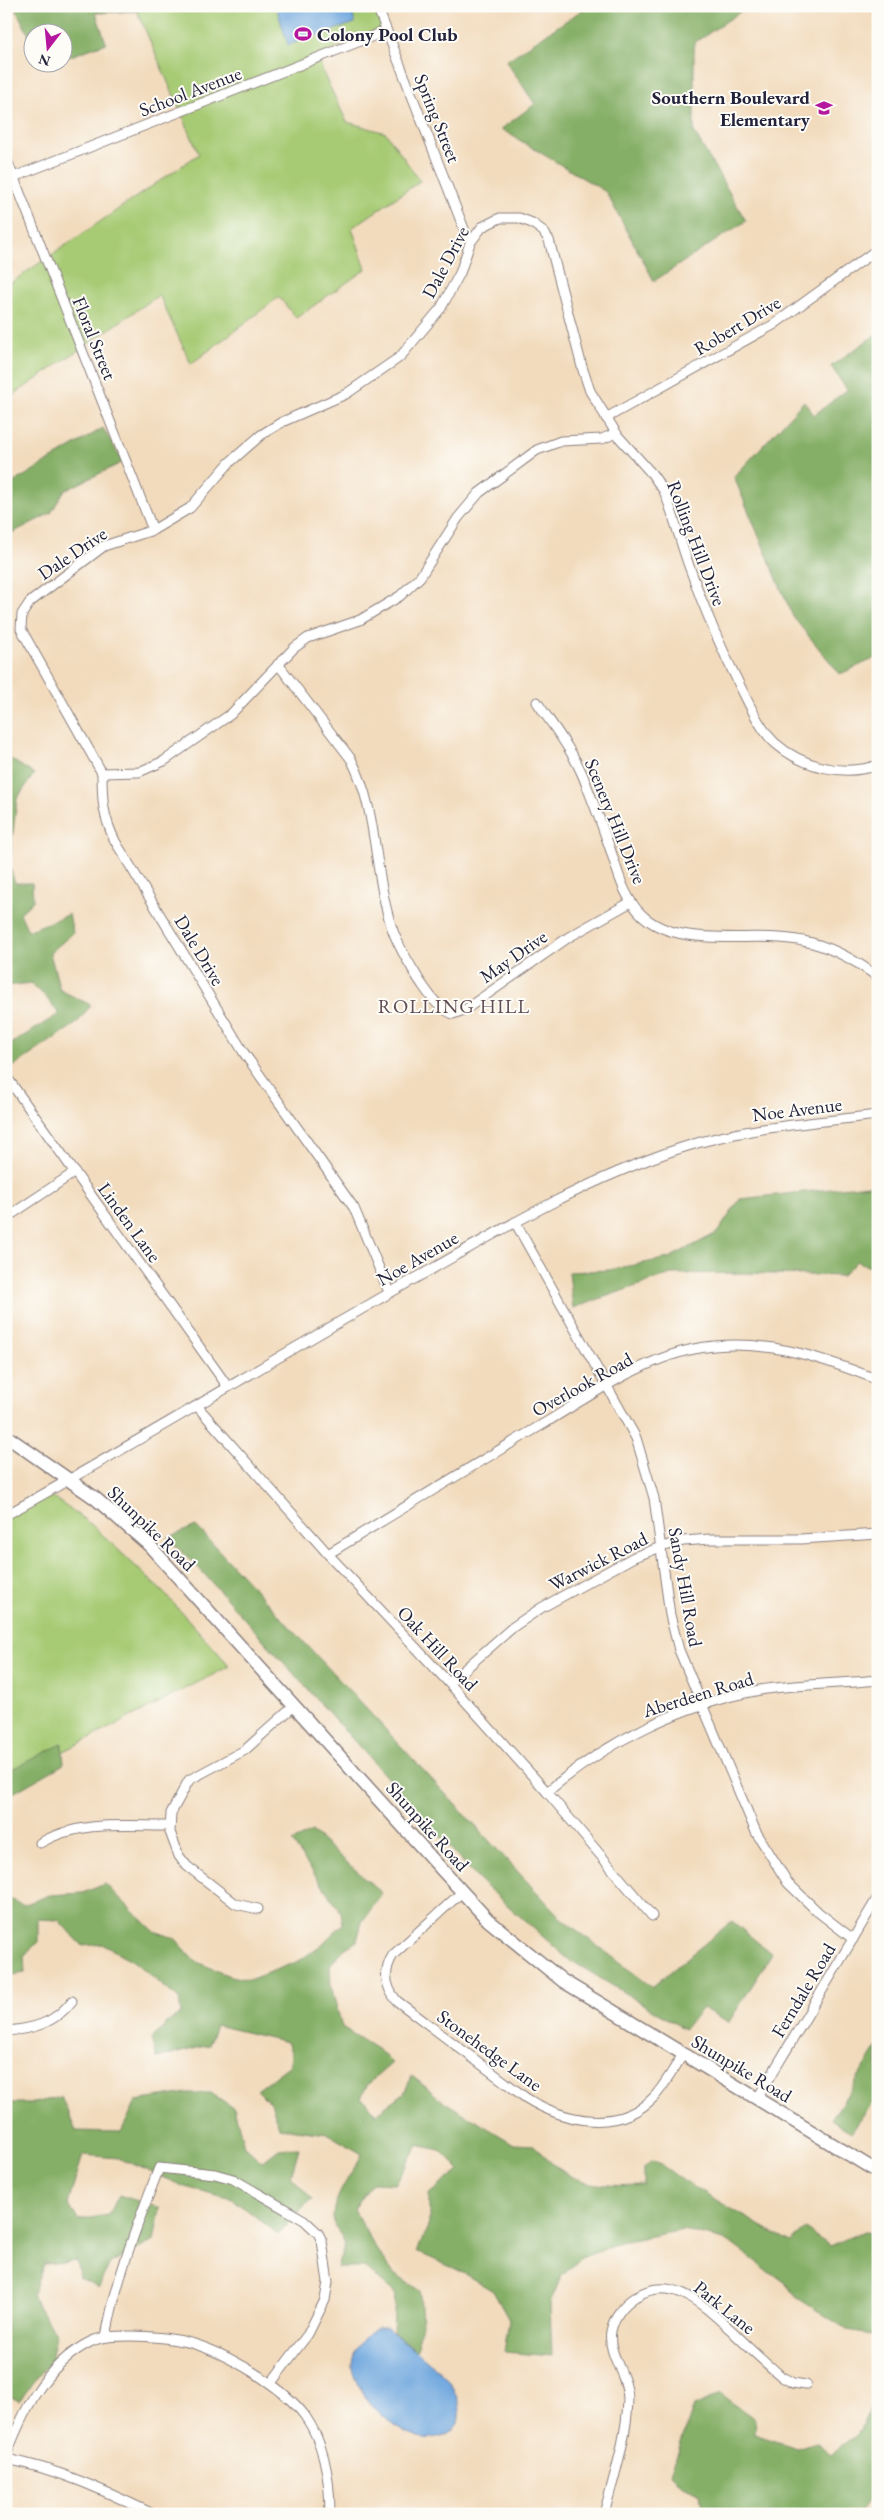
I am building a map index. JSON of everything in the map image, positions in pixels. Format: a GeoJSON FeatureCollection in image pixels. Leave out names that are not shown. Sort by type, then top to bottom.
{"type":"FeatureCollection","features":[{"type":"Feature","properties":{"kind":"main road","name":"Shunpike Road"},"geometry":{"type":"LineString","coordinates":[[6,1436],[70,1480],[121,1519],[149,1545],[462,1892],[514,1942],[563,1981],[878,2172]]}},
{"type":"Feature","properties":{"kind":"street","name":"Spring Street"},"geometry":{"type":"LineString","coordinates":[[377,6],[466,234],[472,240]]}},
{"type":"Feature","properties":{"kind":"street","name":"School Avenue"},"geometry":{"type":"LineString","coordinates":[[10,179],[386,31]]}},
{"type":"Feature","properties":{"kind":"street","name":"Floral Street"},"geometry":{"type":"LineString","coordinates":[[6,158],[10,179],[153,530]]}},
{"type":"Feature","properties":{"kind":"street","name":"Dale Drive"},"geometry":{"type":"LineString","coordinates":[[389,1292],[354,1208],[244,1053],[115,842],[105,820],[102,799],[102,773],[26,639],[21,629],[22,614],[25,608],[40,594],[104,546],[153,530],[190,508],[229,463],[261,435],[282,422],[346,394],[400,357],[441,308],[458,278],[472,240],[482,227],[507,217],[525,220],[543,231],[550,240],[582,367],[590,391],[616,433]]}},
{"type":"Feature","properties":{"kind":"street","name":"Robert Drive"},"geometry":{"type":"LineString","coordinates":[[606,418],[773,325],[878,249]]}},
{"type":"Feature","properties":{"kind":"street"},"geometry":{"type":"LineString","coordinates":[[102,773],[139,772],[164,760],[231,714],[278,664],[308,638],[360,620],[400,596],[420,577],[458,518],[479,493],[537,450],[561,441],[602,439],[616,433]]}},
{"type":"Feature","properties":{"kind":"street","name":"Rolling Hill Drive"},"geometry":{"type":"LineString","coordinates":[[616,433],[632,454],[652,474],[664,491],[710,622],[752,710],[773,742],[802,760],[830,769],[860,770],[878,765]]}},
{"type":"Feature","properties":{"kind":"street","name":"May Drive"},"geometry":{"type":"LineString","coordinates":[[278,664],[351,759],[358,773],[369,808],[389,921],[396,940],[430,996],[447,1012],[453,1014],[466,1009],[570,937],[631,902]]}},
{"type":"Feature","properties":{"kind":"street","name":"Scenery Hill Drive"},"geometry":{"type":"LineString","coordinates":[[537,702],[582,774],[622,886],[631,902]]}},
{"type":"Feature","properties":{"kind":"street"},"geometry":{"type":"LineString","coordinates":[[631,902],[642,915],[655,924],[673,932],[690,935],[775,937],[803,940],[825,946],[847,956],[878,977]]}},
{"type":"Feature","properties":{"kind":"street","name":"Linden Lane"},"geometry":{"type":"LineString","coordinates":[[6,1076],[228,1387]]}},
{"type":"Feature","properties":{"kind":"street","name":"Noe Avenue"},"geometry":{"type":"LineString","coordinates":[[6,1515],[70,1480],[389,1292],[515,1222],[613,1173],[701,1142],[760,1129],[878,1115]]}},
{"type":"Feature","properties":{"kind":"street"},"geometry":{"type":"LineString","coordinates":[[6,1218],[75,1172]]}},
{"type":"Feature","properties":{"kind":"street","name":"Sandy Hill Road"},"geometry":{"type":"LineString","coordinates":[[515,1222],[636,1438],[654,1498],[670,1615],[677,1642],[701,1706],[756,1832],[788,1884],[852,1940]]}},
{"type":"Feature","properties":{"kind":"street","name":"Overlook Road"},"geometry":{"type":"LineString","coordinates":[[328,1554],[607,1386],[661,1360],[693,1349],[730,1345],[775,1346],[811,1356],[878,1380]]}},
{"type":"Feature","properties":{"kind":"street","name":"Oak Hill Road"},"geometry":{"type":"LineString","coordinates":[[196,1406],[328,1554],[449,1683],[547,1792],[652,1916]]}},
{"type":"Feature","properties":{"kind":"street","name":"Warwick Road"},"geometry":{"type":"LineString","coordinates":[[449,1683],[513,1628],[542,1608],[634,1557],[661,1547],[684,1541],[710,1539],[801,1539],[878,1534]]}},
{"type":"Feature","properties":{"kind":"street","name":"Aberdeen Road"},"geometry":{"type":"LineString","coordinates":[[547,1792],[574,1769],[639,1730],[701,1706],[760,1690],[878,1680]]}},
{"type":"Feature","properties":{"kind":"street"},"geometry":{"type":"LineString","coordinates":[[258,1909],[236,1904],[195,1875],[179,1856],[170,1826],[173,1807],[189,1780],[245,1750],[294,1706]]}},
{"type":"Feature","properties":{"kind":"street"},"geometry":{"type":"LineString","coordinates":[[40,1842],[54,1835],[90,1826],[170,1826]]}},
{"type":"Feature","properties":{"kind":"street","name":"Stonehedge Lane"},"geometry":{"type":"LineString","coordinates":[[462,1892],[393,1955],[386,1973],[388,1985],[397,2002],[526,2098],[554,2114],[578,2120],[597,2121],[616,2118],[644,2105],[654,2097],[683,2054]]}},
{"type":"Feature","properties":{"kind":"street","name":"Ferndale Road"},"geometry":{"type":"LineString","coordinates":[[757,2099],[878,1898]]}},
{"type":"Feature","properties":{"kind":"street"},"geometry":{"type":"LineString","coordinates":[[6,2031],[20,2030],[50,2020],[61,2015],[72,2001]]}},
{"type":"Feature","properties":{"kind":"street"},"geometry":{"type":"LineString","coordinates":[[106,2337],[120,2280],[159,2168],[215,2174],[244,2184],[304,2220],[318,2233],[322,2241],[328,2282],[325,2300],[308,2334],[271,2383]]}},
{"type":"Feature","properties":{"kind":"street","name":"Park Lane"},"geometry":{"type":"LineString","coordinates":[[604,2514],[627,2416],[628,2391],[612,2350],[611,2331],[618,2314],[636,2296],[660,2288],[684,2293],[701,2304],[782,2377],[794,2383],[806,2385]]}},
{"type":"Feature","properties":{"kind":"street"},"geometry":{"type":"LineString","coordinates":[[154,2514],[80,2479],[49,2468],[6,2457],[27,2408],[51,2372],[75,2351],[91,2341],[106,2337],[148,2336],[191,2343],[271,2383],[294,2402],[312,2428],[324,2463],[330,2514]]}},
{"type":"Feature","properties":{"kind":"green space"},"geometry":{"type":"Polygon","coordinates":[[[14,6],[161,6],[137,11],[96,13],[106,43],[72,56],[72,22],[22,22],[14,6]]]}},
{"type":"Feature","properties":{"kind":"green space"},"geometry":{"type":"Polygon","coordinates":[[[161,6],[373,6],[382,27],[319,56],[323,73],[347,122],[386,133],[420,181],[352,228],[366,269],[296,318],[279,297],[191,364],[159,295],[6,400],[6,286],[199,154],[137,11],[161,6]]]}},
{"type":"Feature","properties":{"kind":"green space"},"geometry":{"type":"Polygon","coordinates":[[[588,6],[749,6],[694,43],[694,132],[746,221],[654,281],[606,192],[501,129],[535,104],[506,61],[588,6]]]}},
{"type":"Feature","properties":{"kind":"green space"},"geometry":{"type":"Polygon","coordinates":[[[878,333],[878,657],[840,674],[793,617],[734,477],[804,401],[814,415],[847,390],[831,366],[878,333]]]}},
{"type":"Feature","properties":{"kind":"green space"},"geometry":{"type":"Polygon","coordinates":[[[103,428],[123,462],[64,491],[51,513],[6,536],[6,487],[103,428]]]}},
{"type":"Feature","properties":{"kind":"green space"},"geometry":{"type":"Polygon","coordinates":[[[6,756],[34,774],[17,799],[9,865],[15,883],[32,883],[33,901],[20,913],[28,931],[69,914],[73,933],[50,953],[60,990],[91,1005],[77,1023],[7,1071],[6,1047],[59,1014],[46,997],[31,983],[6,986],[6,756]]]}},
{"type":"Feature","properties":{"kind":"green space"},"geometry":{"type":"Polygon","coordinates":[[[878,1184],[878,1271],[857,1261],[842,1276],[743,1273],[671,1274],[573,1308],[569,1272],[609,1270],[669,1258],[717,1233],[740,1199],[878,1184]]]}},
{"type":"Feature","properties":{"kind":"green space"},"geometry":{"type":"Polygon","coordinates":[[[47,1493],[92,1525],[165,1594],[230,1666],[6,1781],[6,1516],[47,1493]]]}},
{"type":"Feature","properties":{"kind":"green space"},"geometry":{"type":"Polygon","coordinates":[[[196,1526],[561,1918],[652,1987],[732,1921],[772,1954],[729,2022],[702,2008],[684,2029],[567,1958],[479,1880],[197,1566],[167,1538],[196,1526]]]}},
{"type":"Feature","properties":{"kind":"green space"},"geometry":{"type":"Polygon","coordinates":[[[62,1744],[64,1764],[6,1797],[6,1772],[62,1744]]]}},
{"type":"Feature","properties":{"kind":"green space"},"geometry":{"type":"Polygon","coordinates":[[[312,1832],[382,1893],[362,1922],[357,1941],[344,1949],[330,1965],[331,1986],[342,2027],[380,2051],[392,2063],[368,2084],[361,2097],[376,2114],[404,2093],[412,2076],[443,2101],[514,2144],[534,2145],[558,2168],[583,2181],[610,2185],[644,2185],[644,2168],[651,2161],[791,2242],[805,2229],[830,2246],[864,2231],[878,2232],[878,2335],[848,2330],[796,2297],[786,2284],[728,2241],[683,2230],[626,2241],[581,2258],[561,2277],[550,2303],[552,2356],[504,2352],[509,2320],[493,2291],[458,2270],[417,2252],[429,2224],[429,2194],[460,2170],[440,2150],[417,2145],[396,2184],[372,2183],[354,2210],[374,2246],[394,2274],[420,2291],[422,2324],[416,2351],[393,2332],[395,2293],[364,2267],[337,2267],[345,2245],[333,2219],[334,2208],[340,2192],[362,2154],[328,2134],[279,2128],[272,2105],[257,2090],[290,2065],[291,2052],[287,2042],[216,2025],[209,2045],[157,2058],[152,2039],[166,2024],[181,2013],[179,1999],[133,1961],[102,1944],[83,1946],[58,1920],[38,1919],[38,1942],[24,1956],[25,1973],[6,1976],[6,1897],[23,1905],[50,1895],[83,1893],[105,1884],[154,1931],[175,1938],[195,1961],[227,1975],[249,1980],[299,1961],[321,1945],[343,1924],[341,1912],[292,1842],[312,1832]]]}},
{"type":"Feature","properties":{"kind":"green space"},"geometry":{"type":"Polygon","coordinates":[[[878,2046],[878,2094],[851,2132],[831,2120],[878,2046]]]}},
{"type":"Feature","properties":{"kind":"green space"},"geometry":{"type":"Polygon","coordinates":[[[187,2093],[211,2093],[234,2108],[244,2146],[262,2162],[279,2149],[299,2148],[291,2176],[312,2199],[278,2234],[233,2199],[185,2187],[118,2158],[83,2155],[68,2204],[78,2220],[109,2215],[119,2195],[160,2208],[154,2241],[110,2263],[99,2287],[79,2278],[77,2261],[44,2264],[32,2296],[56,2335],[51,2360],[19,2401],[6,2396],[6,2103],[33,2103],[61,2097],[76,2131],[121,2132],[136,2101],[187,2093]]]}},
{"type":"Feature","properties":{"kind":"green space"},"geometry":{"type":"Polygon","coordinates":[[[878,2393],[878,2487],[858,2514],[703,2514],[700,2493],[685,2487],[670,2474],[694,2406],[720,2394],[755,2419],[754,2434],[797,2448],[815,2442],[831,2454],[858,2433],[878,2393]]]}},
{"type":"Feature","properties":{"kind":"water","name":"Colony Pool Club"},"geometry":{"type":"Polygon","coordinates":[[[276,6],[350,6],[355,23],[288,45],[276,6]]]}},
{"type":"Feature","properties":{"kind":"water"},"geometry":{"type":"Polygon","coordinates":[[[378,2328],[387,2328],[442,2373],[449,2381],[456,2395],[460,2411],[458,2423],[450,2432],[431,2438],[410,2434],[388,2420],[364,2395],[353,2372],[353,2359],[357,2348],[364,2338],[378,2328]]]}},
{"type":"Feature","properties":{"kind":"place","name":"Colony Pool Club"},"geometry":{"type":"Point","coordinates":[303,34]}},
{"type":"Feature","properties":{"kind":"place","name":"Southern Boulevard Elementary"},"geometry":{"type":"Point","coordinates":[824,108]}},
{"type":"Feature","properties":{"kind":"district","name":"ROLLING HILL"},"geometry":{"type":"Point","coordinates":[454,1006]}}]}
